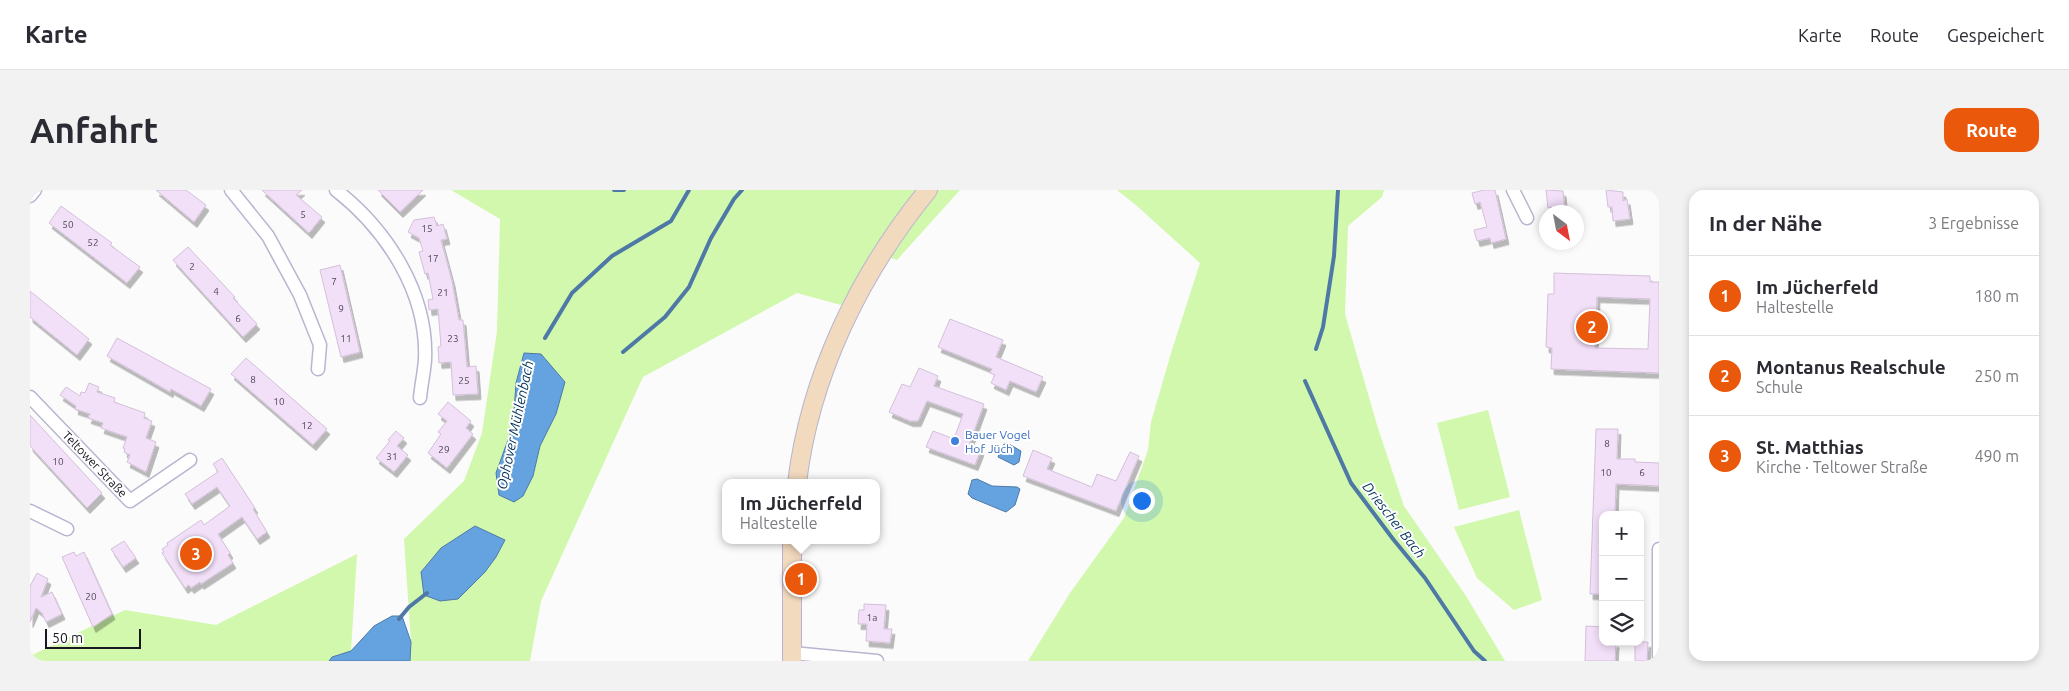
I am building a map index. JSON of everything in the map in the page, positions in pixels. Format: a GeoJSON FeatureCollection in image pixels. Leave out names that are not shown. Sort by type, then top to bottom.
{"type":"FeatureCollection","features":[{"type":"Feature","properties":{"kind":"street"},"geometry":{"type":"LineString","coordinates":[[30,196],[35,190]]}},
{"type":"Feature","properties":{"kind":"street"},"geometry":{"type":"LineString","coordinates":[[231,190],[268,236],[300,295],[320,345],[318,369]]}},
{"type":"Feature","properties":{"kind":"street"},"geometry":{"type":"LineString","coordinates":[[336,190],[383,236],[404,270],[413,292],[422,325],[425,359],[420,398]]}},
{"type":"Feature","properties":{"kind":"street"},"geometry":{"type":"LineString","coordinates":[[797,479],[800,453],[818,389],[841,329],[879,255],[904,219],[928,190]]}},
{"type":"Feature","properties":{"kind":"street"},"geometry":{"type":"LineString","coordinates":[[1512,190],[1527,218]]}},
{"type":"Feature","properties":{"kind":"street","name":"Teltower Straße"},"geometry":{"type":"LineString","coordinates":[[30,397],[130,501],[190,460]]}},
{"type":"Feature","properties":{"kind":"street"},"geometry":{"type":"LineString","coordinates":[[30,511],[67,529]]}},
{"type":"Feature","properties":{"kind":"street"},"geometry":{"type":"LineString","coordinates":[[792,544],[792,657],[877,661]]}},
{"type":"Feature","properties":{"kind":"street"},"geometry":{"type":"LineString","coordinates":[[1659,550],[1659,656]]}},
{"type":"Feature","properties":{"kind":"green space"},"geometry":{"type":"Polygon","coordinates":[[[451,190],[960,190],[897,260],[876,252],[841,305],[797,293],[643,377],[541,601],[530,661],[410,661],[411,642],[404,539],[464,481],[482,433],[497,331],[500,219],[451,190]],[[556,414],[513,426],[505,446],[533,476],[540,446],[556,414]],[[475,526],[441,548],[504,540],[475,526]]]}},
{"type":"Feature","properties":{"kind":"green space"},"geometry":{"type":"Polygon","coordinates":[[[1117,190],[1384,190],[1382,197],[1348,226],[1345,314],[1377,425],[1404,506],[1466,596],[1505,661],[1028,661],[1070,593],[1124,518],[1148,450],[1151,422],[1200,263],[1117,190]]]}},
{"type":"Feature","properties":{"kind":"green space"},"geometry":{"type":"Polygon","coordinates":[[[1488,410],[1510,497],[1459,510],[1437,423],[1488,410]]]}},
{"type":"Feature","properties":{"kind":"green space"},"geometry":{"type":"Polygon","coordinates":[[[1519,510],[1542,600],[1514,610],[1477,578],[1454,527],[1519,510]]]}},
{"type":"Feature","properties":{"kind":"green space"},"geometry":{"type":"Polygon","coordinates":[[[357,554],[351,651],[333,657],[329,661],[30,661],[30,656],[125,610],[216,625],[357,554]]]}},
{"type":"Feature","properties":{"kind":"water"},"geometry":{"type":"Polygon","coordinates":[[[524,353],[541,354],[565,382],[556,414],[540,446],[533,476],[523,496],[514,502],[499,495],[496,473],[513,426],[516,383],[524,353]]]}},
{"type":"Feature","properties":{"kind":"water"},"geometry":{"type":"Polygon","coordinates":[[[1007,443],[1021,451],[1019,462],[1014,465],[998,457],[1003,445],[1007,443]]]}},
{"type":"Feature","properties":{"kind":"water"},"geometry":{"type":"Polygon","coordinates":[[[977,479],[992,486],[1017,487],[1020,489],[1015,505],[1006,512],[972,498],[968,494],[972,480],[977,479]]]}},
{"type":"Feature","properties":{"kind":"water"},"geometry":{"type":"Polygon","coordinates":[[[475,526],[505,540],[485,572],[458,599],[440,601],[424,595],[421,572],[441,548],[475,526]]]}},
{"type":"Feature","properties":{"kind":"water"},"geometry":{"type":"Polygon","coordinates":[[[392,616],[402,616],[411,642],[410,661],[329,661],[332,657],[351,651],[374,626],[392,616]]]}},
{"type":"Feature","properties":{"kind":"building"},"geometry":{"type":"Polygon","coordinates":[[[156,190],[186,190],[206,205],[194,222],[156,190]]]}},
{"type":"Feature","properties":{"kind":"building"},"geometry":{"type":"Polygon","coordinates":[[[262,190],[302,190],[296,195],[322,217],[309,233],[262,190]]]}},
{"type":"Feature","properties":{"kind":"building"},"geometry":{"type":"Polygon","coordinates":[[[378,190],[423,190],[400,212],[378,190]]]}},
{"type":"Feature","properties":{"kind":"building"},"geometry":{"type":"Polygon","coordinates":[[[1495,190],[1506,239],[1491,243],[1490,238],[1477,241],[1474,230],[1487,227],[1480,202],[1475,204],[1472,193],[1495,190]]]}},
{"type":"Feature","properties":{"kind":"building"},"geometry":{"type":"Polygon","coordinates":[[[1546,190],[1563,191],[1564,205],[1548,205],[1546,190]]]}},
{"type":"Feature","properties":{"kind":"building"},"geometry":{"type":"Polygon","coordinates":[[[1606,190],[1623,192],[1623,201],[1627,199],[1630,219],[1613,221],[1612,207],[1608,207],[1606,190]]]}},
{"type":"Feature","properties":{"kind":"building"},"geometry":{"type":"Polygon","coordinates":[[[61,206],[112,243],[110,245],[140,267],[127,283],[49,223],[61,206]]]}},
{"type":"Feature","properties":{"kind":"building"},"geometry":{"type":"Polygon","coordinates":[[[434,217],[437,226],[443,224],[447,239],[441,240],[452,281],[459,320],[463,320],[467,367],[476,366],[478,394],[453,395],[451,362],[439,363],[438,347],[441,346],[438,309],[429,310],[428,300],[433,299],[428,273],[425,274],[419,252],[423,251],[419,238],[408,232],[414,220],[434,217]]]}},
{"type":"Feature","properties":{"kind":"building"},"geometry":{"type":"Polygon","coordinates":[[[188,247],[235,297],[233,298],[257,324],[243,337],[173,260],[188,247]]]}},
{"type":"Feature","properties":{"kind":"building"},"geometry":{"type":"Polygon","coordinates":[[[340,265],[360,352],[341,357],[320,270],[340,265]]]}},
{"type":"Feature","properties":{"kind":"building"},"geometry":{"type":"Polygon","coordinates":[[[1554,273],[1650,276],[1650,282],[1659,282],[1659,373],[1551,369],[1552,348],[1546,347],[1548,294],[1554,294],[1554,273]],[[1597,297],[1595,348],[1648,349],[1650,299],[1597,297]]]}},
{"type":"Feature","properties":{"kind":"building"},"geometry":{"type":"Polygon","coordinates":[[[30,291],[89,339],[77,355],[30,317],[30,291]]]}},
{"type":"Feature","properties":{"kind":"building"},"geometry":{"type":"Polygon","coordinates":[[[950,319],[1003,340],[996,357],[1043,377],[1036,392],[1010,381],[1006,390],[991,383],[995,375],[990,373],[992,369],[938,347],[950,319]]]}},
{"type":"Feature","properties":{"kind":"building"},"geometry":{"type":"Polygon","coordinates":[[[117,338],[211,389],[201,406],[171,389],[170,392],[107,356],[117,338]]]}},
{"type":"Feature","properties":{"kind":"building"},"geometry":{"type":"Polygon","coordinates":[[[246,358],[327,429],[313,445],[231,374],[246,358]]]}},
{"type":"Feature","properties":{"kind":"building"},"geometry":{"type":"Polygon","coordinates":[[[919,368],[938,376],[934,386],[984,404],[969,445],[981,450],[975,465],[926,447],[933,431],[954,439],[963,414],[927,401],[918,421],[910,421],[889,412],[902,384],[910,387],[919,368]]]}},
{"type":"Feature","properties":{"kind":"building"},"geometry":{"type":"Polygon","coordinates":[[[89,383],[99,387],[97,392],[115,398],[114,402],[145,413],[144,418],[152,421],[146,438],[156,442],[146,472],[127,462],[130,455],[124,452],[125,449],[123,448],[127,437],[101,428],[103,423],[88,418],[90,414],[75,409],[76,406],[60,395],[66,387],[80,396],[81,392],[85,393],[89,383]]]}},
{"type":"Feature","properties":{"kind":"building"},"geometry":{"type":"Polygon","coordinates":[[[448,402],[471,421],[466,428],[473,434],[447,468],[428,453],[441,434],[438,432],[447,421],[438,414],[448,402]]]}},
{"type":"Feature","properties":{"kind":"building"},"geometry":{"type":"Polygon","coordinates":[[[30,415],[102,493],[87,508],[30,446],[30,415]]]}},
{"type":"Feature","properties":{"kind":"building"},"geometry":{"type":"Polygon","coordinates":[[[1596,429],[1618,429],[1617,459],[1635,459],[1635,462],[1659,463],[1659,486],[1616,484],[1615,511],[1599,511],[1599,594],[1590,594],[1596,429]]]}},
{"type":"Feature","properties":{"kind":"building"},"geometry":{"type":"Polygon","coordinates":[[[396,431],[404,438],[397,446],[408,455],[394,472],[376,458],[396,431]]]}},
{"type":"Feature","properties":{"kind":"building"},"geometry":{"type":"Polygon","coordinates":[[[1033,450],[1052,458],[1047,469],[1092,487],[1097,474],[1116,481],[1130,452],[1139,456],[1116,511],[1023,476],[1033,450]]]}},
{"type":"Feature","properties":{"kind":"building"},"geometry":{"type":"Polygon","coordinates":[[[222,458],[255,508],[253,509],[267,532],[257,539],[242,517],[218,534],[230,553],[228,555],[233,563],[201,584],[200,582],[191,588],[189,585],[185,588],[162,553],[164,552],[162,549],[168,545],[167,543],[201,520],[204,525],[230,506],[217,487],[192,504],[185,494],[218,472],[213,464],[222,458]]]}},
{"type":"Feature","properties":{"kind":"building"},"geometry":{"type":"Polygon","coordinates":[[[124,541],[136,558],[123,567],[111,549],[124,541]]]}},
{"type":"Feature","properties":{"kind":"building"},"geometry":{"type":"Polygon","coordinates":[[[74,552],[76,556],[84,552],[112,614],[93,627],[62,557],[74,552]]]}},
{"type":"Feature","properties":{"kind":"building"},"geometry":{"type":"Polygon","coordinates":[[[37,573],[48,579],[41,597],[52,592],[62,614],[46,622],[42,613],[36,608],[30,622],[30,586],[37,573]]]}},
{"type":"Feature","properties":{"kind":"building"},"geometry":{"type":"Polygon","coordinates":[[[864,604],[886,605],[884,629],[892,629],[890,643],[866,641],[867,624],[858,624],[859,610],[864,610],[864,604]]]}},
{"type":"Feature","properties":{"kind":"building"},"geometry":{"type":"Polygon","coordinates":[[[1586,626],[1599,627],[1599,646],[1616,646],[1615,661],[1585,661],[1586,626]]]}},
{"type":"Feature","properties":{"kind":"building"},"geometry":{"type":"Polygon","coordinates":[[[1644,642],[1648,642],[1647,661],[1635,661],[1635,646],[1644,646],[1644,642]]]}},
{"type":"Feature","properties":{"kind":"waterway"},"geometry":{"type":"LineString","coordinates":[[614,190],[624,190]]}},
{"type":"Feature","properties":{"kind":"waterway","name":"Ophover Mühlenbach"},"geometry":{"type":"LineString","coordinates":[[545,338],[572,293],[612,256],[671,221],[689,190]]}},
{"type":"Feature","properties":{"kind":"waterway"},"geometry":{"type":"LineString","coordinates":[[623,352],[665,317],[689,287],[711,238],[734,199],[742,190]]}},
{"type":"Feature","properties":{"kind":"waterway","name":"Driescher Bach"},"geometry":{"type":"LineString","coordinates":[[1316,349],[1323,327],[1334,256],[1338,190]]}},
{"type":"Feature","properties":{"kind":"waterway","name":"Driescher Bach"},"geometry":{"type":"LineString","coordinates":[[1305,381],[1351,483],[1425,578],[1474,651],[1485,661]]}},
{"type":"Feature","properties":{"kind":"waterway"},"geometry":{"type":"LineString","coordinates":[[399,619],[409,607],[427,593]]}},
{"type":"Feature","properties":{"kind":"place","name":"Montanus Realschule"},"geometry":{"type":"Point","coordinates":[1592,327]}},
{"type":"Feature","properties":{"kind":"place","name":"Bauer Vogel Hof Jüch"},"geometry":{"type":"Point","coordinates":[955,441]}},
{"type":"Feature","properties":{"kind":"place","name":"St. Matthias"},"geometry":{"type":"Point","coordinates":[196,554]}},
{"type":"Feature","properties":{"kind":"place","name":"Im Jücherfeld"},"geometry":{"type":"Point","coordinates":[801,579]}}]}
